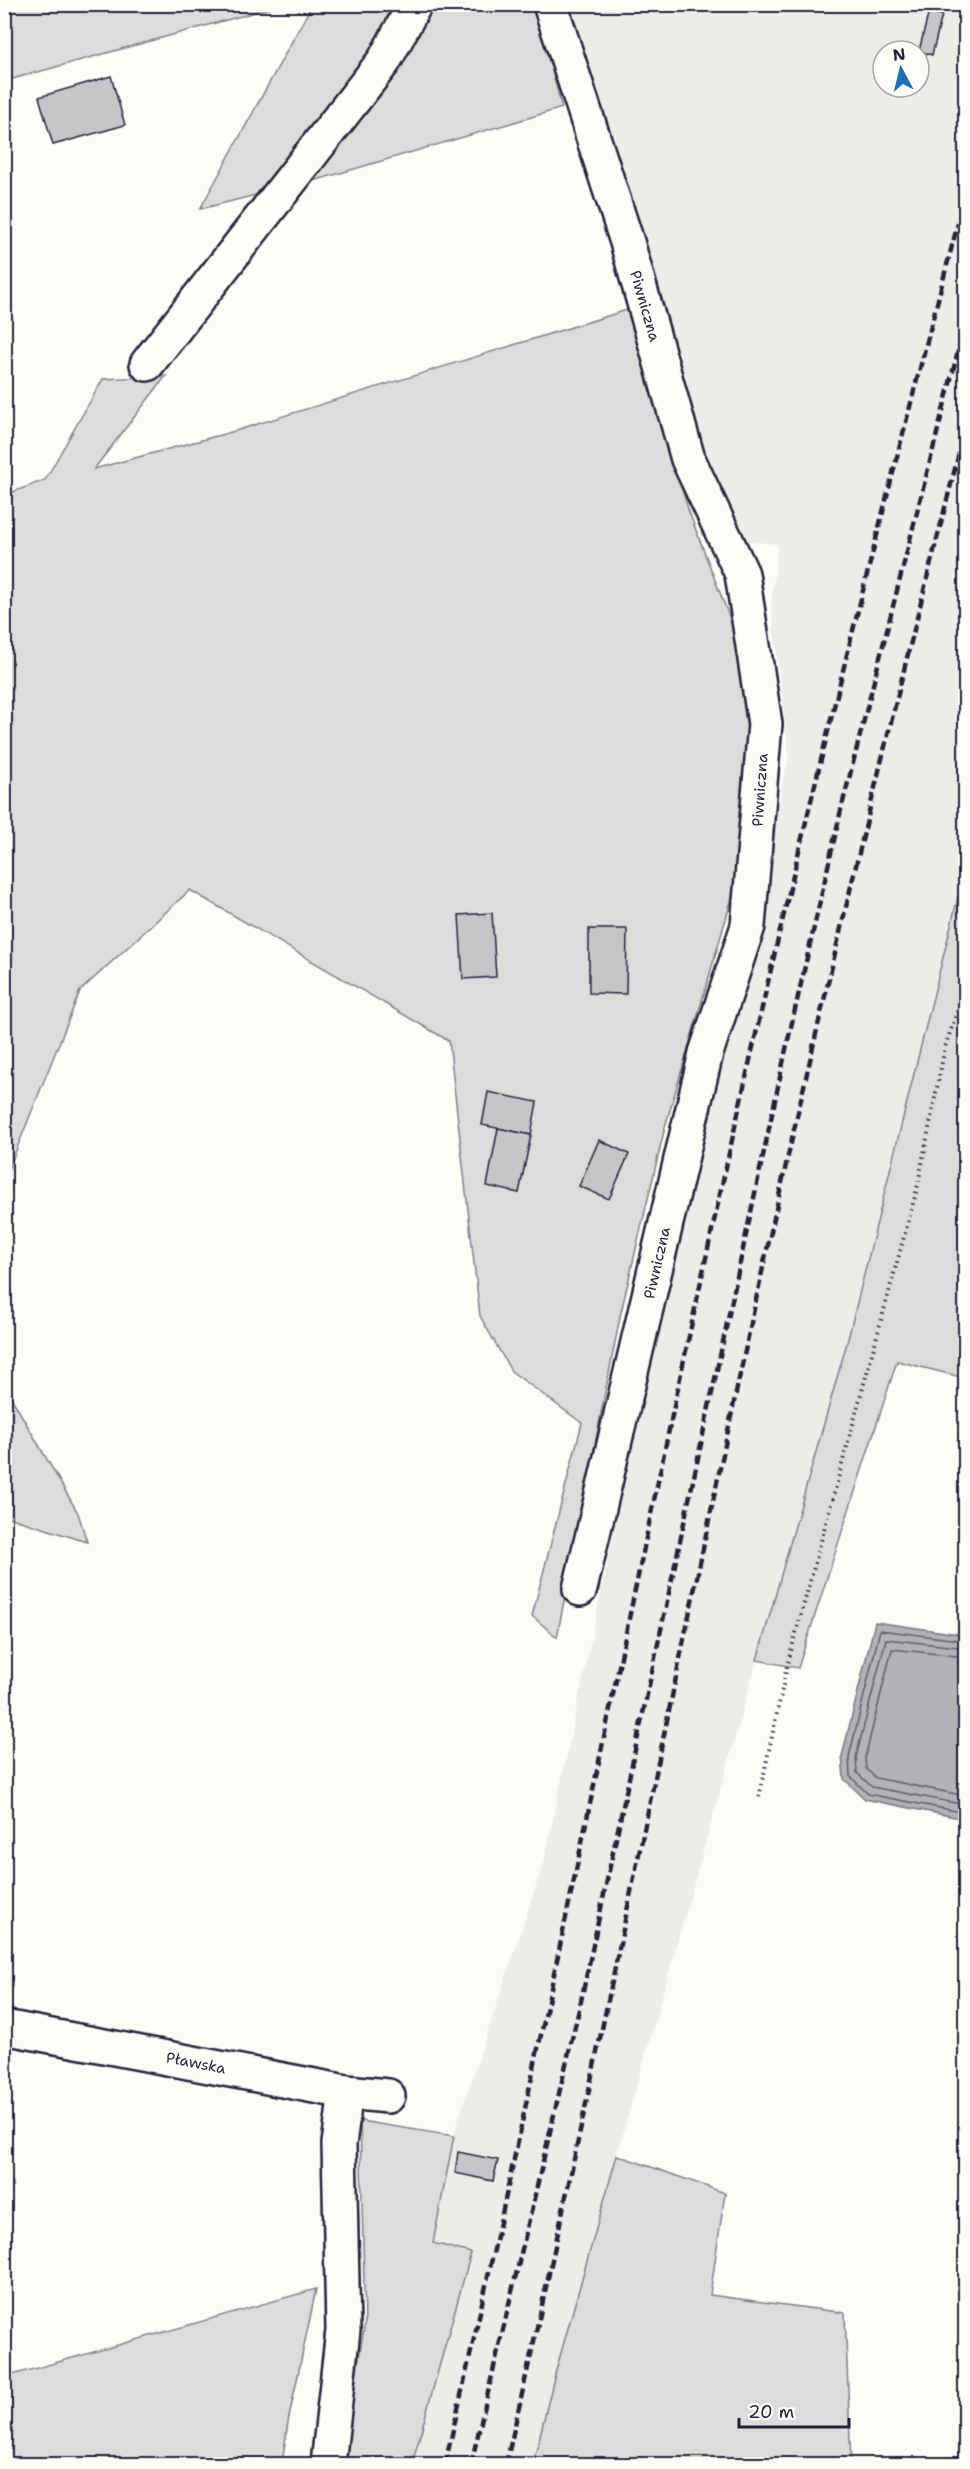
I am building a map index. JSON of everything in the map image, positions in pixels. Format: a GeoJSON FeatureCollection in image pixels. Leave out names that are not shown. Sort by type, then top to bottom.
{"type":"FeatureCollection","features":[{"type":"Feature","properties":{"kind":"street"},"geometry":{"type":"LineString","coordinates":[[147,364],[384,61],[415,4]]}},
{"type":"Feature","properties":{"kind":"street","name":"Piwniczna"},"geometry":{"type":"LineString","coordinates":[[550,4],[627,242],[688,459],[742,574],[765,724],[748,926],[706,1053],[580,1589]]}},
{"type":"Feature","properties":{"kind":"street","name":"Pławska"},"geometry":{"type":"LineString","coordinates":[[4,2027],[346,2092],[388,2096]]}},
{"type":"Feature","properties":{"kind":"street"},"geometry":{"type":"LineString","coordinates":[[328,2464],[344,2330],[339,2144],[346,2092]]}},
{"type":"Feature","properties":{"kind":"path"},"geometry":{"type":"LineString","coordinates":[[759,1797],[787,1666],[917,1189],[945,1047],[966,986]]}},
{"type":"Feature","properties":{"kind":"shaded area"},"geometry":{"type":"Polygon","coordinates":[[[5,4],[281,4],[281,5],[5,81],[5,4]]]}},
{"type":"Feature","properties":{"kind":"shaded area"},"geometry":{"type":"Polygon","coordinates":[[[312,5],[534,5],[562,108],[320,179],[200,209],[312,5]]]}},
{"type":"Feature","properties":{"kind":"shaded area"},"geometry":{"type":"Polygon","coordinates":[[[569,5],[965,5],[965,869],[848,1339],[555,2374],[533,2464],[412,2464],[471,2253],[433,2244],[457,2124],[544,1862],[695,1149],[789,757],[771,605],[778,544],[744,541],[696,436],[569,5]]]}},
{"type":"Feature","properties":{"kind":"shaded area"},"geometry":{"type":"Polygon","coordinates":[[[627,310],[689,512],[735,632],[747,730],[739,874],[665,1127],[621,1312],[557,1637],[532,1616],[582,1423],[511,1371],[480,1316],[449,1041],[190,890],[80,991],[5,1178],[5,495],[45,480],[103,379],[166,376],[94,469],[235,431],[627,310]]]}},
{"type":"Feature","properties":{"kind":"shaded area"},"geometry":{"type":"Polygon","coordinates":[[[965,869],[965,1378],[897,1361],[798,1668],[757,1660],[848,1339],[965,869]]]}},
{"type":"Feature","properties":{"kind":"shaded area"},"geometry":{"type":"Polygon","coordinates":[[[4,1385],[78,1513],[87,1542],[5,1516],[4,1385]]]}},
{"type":"Feature","properties":{"kind":"shaded area"},"geometry":{"type":"Polygon","coordinates":[[[360,2121],[454,2136],[433,2243],[471,2253],[412,2464],[341,2464],[365,2322],[360,2121]]]}},
{"type":"Feature","properties":{"kind":"shaded area"},"geometry":{"type":"Polygon","coordinates":[[[617,2155],[725,2193],[710,2295],[845,2313],[851,2464],[533,2464],[555,2374],[617,2155]]]}},
{"type":"Feature","properties":{"kind":"shaded area"},"geometry":{"type":"Polygon","coordinates":[[[316,2289],[288,2422],[282,2464],[5,2464],[5,2377],[316,2289]]]}},
{"type":"Feature","properties":{"kind":"water"},"geometry":{"type":"Polygon","coordinates":[[[875,1622],[965,1635],[965,1819],[865,1799],[844,1779],[842,1756],[875,1622]]]}},
{"type":"Feature","properties":{"kind":"building"},"geometry":{"type":"Polygon","coordinates":[[[929,11],[942,15],[932,55],[931,39],[922,39],[929,11]]]}},
{"type":"Feature","properties":{"kind":"building"},"geometry":{"type":"Polygon","coordinates":[[[111,76],[125,125],[53,145],[39,97],[111,76]]]}},
{"type":"Feature","properties":{"kind":"building"},"geometry":{"type":"Polygon","coordinates":[[[4,336],[11,363],[4,365],[4,336]]]}},
{"type":"Feature","properties":{"kind":"building"},"geometry":{"type":"Polygon","coordinates":[[[492,913],[496,977],[463,979],[459,915],[492,913]]]}},
{"type":"Feature","properties":{"kind":"building"},"geometry":{"type":"Polygon","coordinates":[[[589,929],[627,929],[626,994],[589,993],[589,929]]]}},
{"type":"Feature","properties":{"kind":"building"},"geometry":{"type":"Polygon","coordinates":[[[488,1092],[537,1102],[531,1135],[482,1125],[488,1092]]]}},
{"type":"Feature","properties":{"kind":"building"},"geometry":{"type":"Polygon","coordinates":[[[498,1128],[531,1135],[519,1193],[487,1186],[498,1128]]]}},
{"type":"Feature","properties":{"kind":"building"},"geometry":{"type":"Polygon","coordinates":[[[599,1140],[629,1154],[609,1199],[579,1186],[599,1140]]]}},
{"type":"Feature","properties":{"kind":"building"},"geometry":{"type":"Polygon","coordinates":[[[458,2152],[498,2160],[493,2181],[455,2173],[458,2152]]]}},
{"type":"Feature","properties":{"kind":"railway"},"geometry":{"type":"LineString","coordinates":[[445,2464],[522,2121],[743,1091],[850,641],[966,193]]}},
{"type":"Feature","properties":{"kind":"railway"},"geometry":{"type":"LineString","coordinates":[[471,2464],[581,2001],[788,1040],[841,810],[966,320]]}},
{"type":"Feature","properties":{"kind":"railway"},"geometry":{"type":"LineString","coordinates":[[506,2464],[573,2164],[764,1263],[861,844],[966,426]]}}]}
